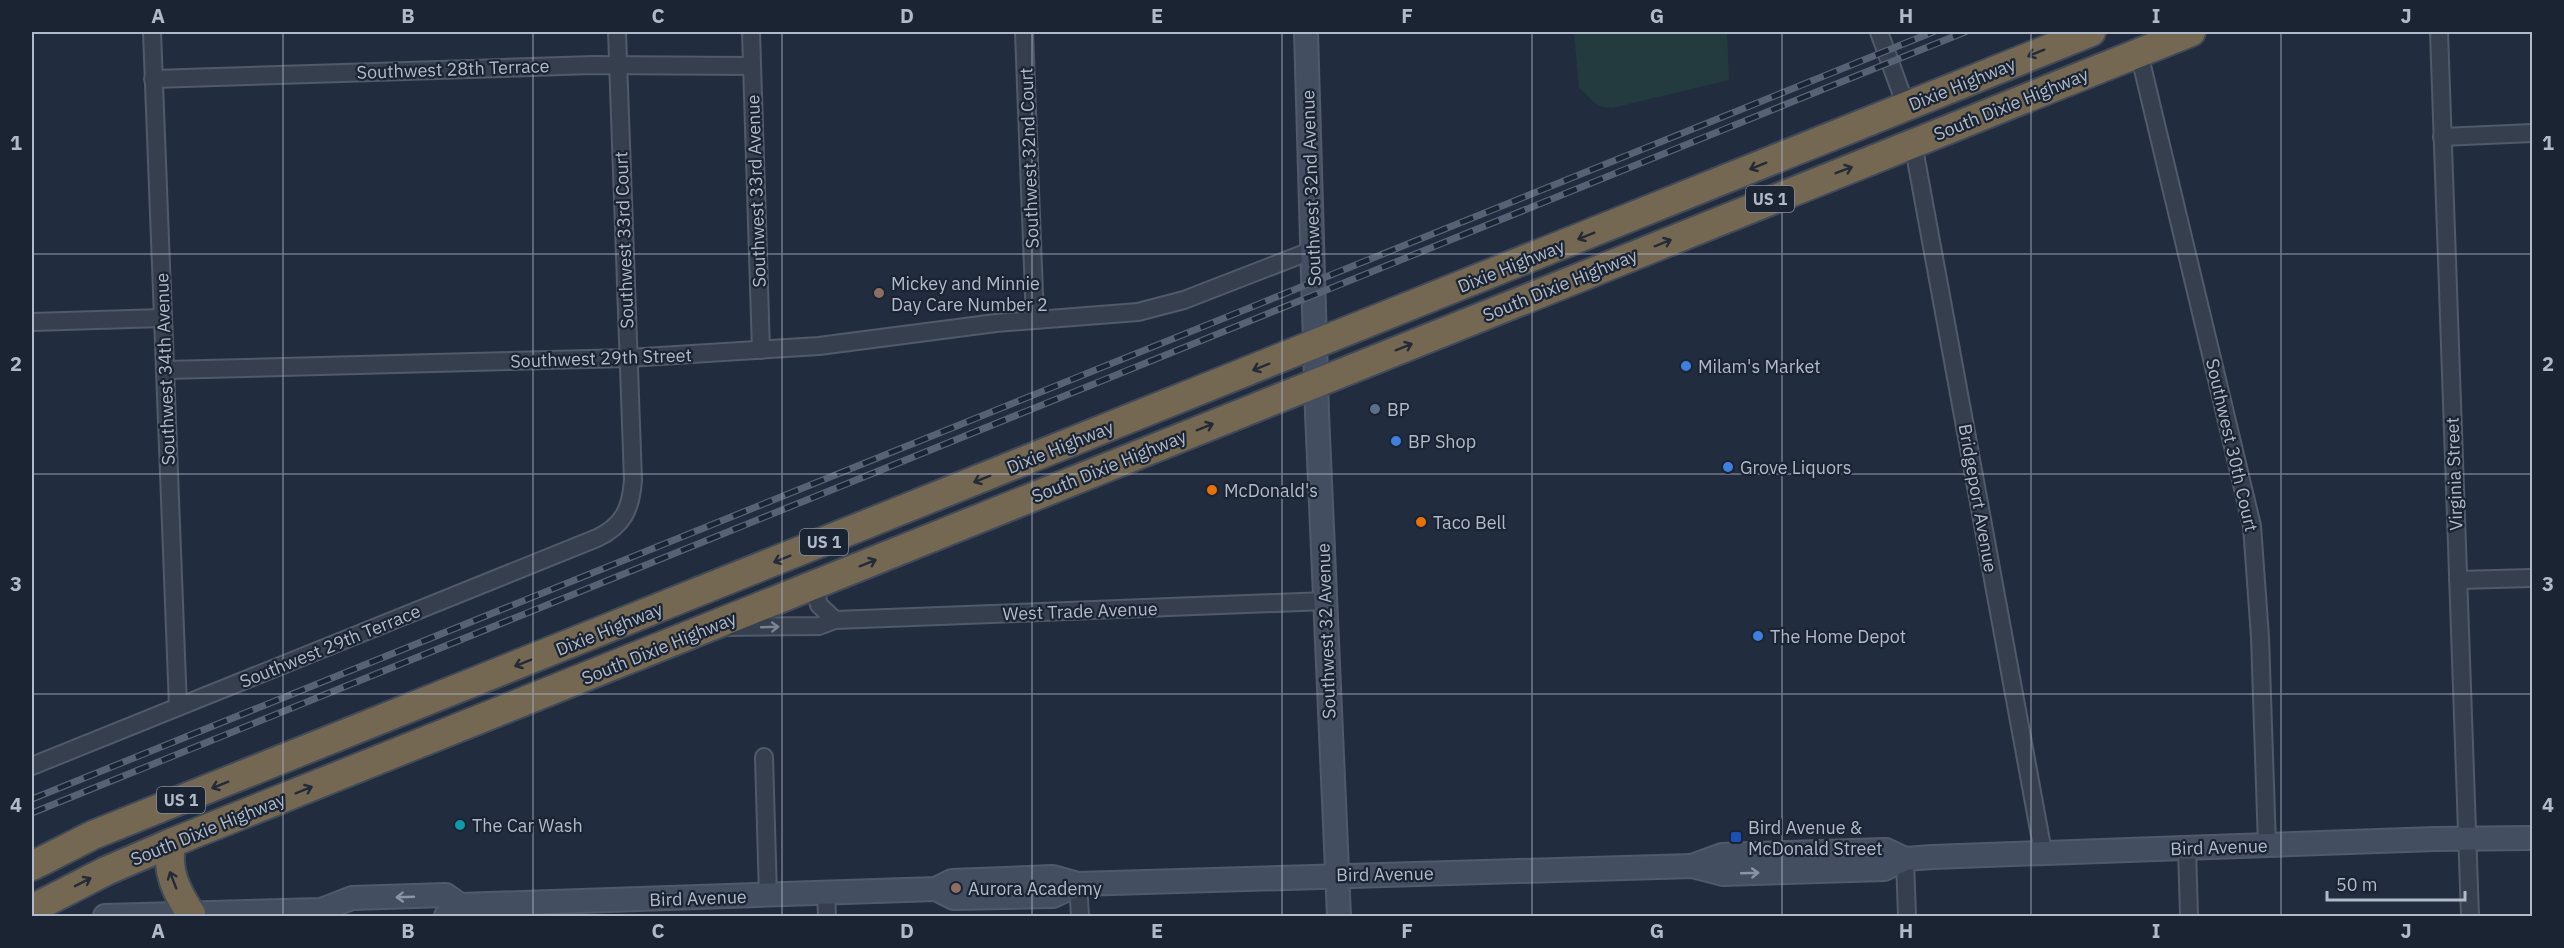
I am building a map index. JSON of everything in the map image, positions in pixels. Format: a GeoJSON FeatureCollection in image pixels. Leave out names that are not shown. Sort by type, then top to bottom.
{"type":"FeatureCollection","features":[{"type":"Feature","properties":{"kind":"highway","name":"Dixie Highway"},"geometry":{"type":"LineString","coordinates":[[32,866],[93,835],[2091,32]]}},
{"type":"Feature","properties":{"kind":"highway","name":"South Dixie Highway"},"geometry":{"type":"LineString","coordinates":[[32,909],[106,871],[171,843],[2191,32]]}},
{"type":"Feature","properties":{"kind":"highway"},"geometry":{"type":"LineString","coordinates":[[171,843],[169,868],[180,897],[191,914]]}},
{"type":"Feature","properties":{"kind":"street","name":"Southwest 34th Avenue"},"geometry":{"type":"LineString","coordinates":[[152,32],[178,707]]}},
{"type":"Feature","properties":{"kind":"street","name":"Southwest 33rd Court"},"geometry":{"type":"LineString","coordinates":[[617,32],[633,480],[631,501],[624,518]]}},
{"type":"Feature","properties":{"kind":"street","name":"Southwest 33rd Avenue"},"geometry":{"type":"LineString","coordinates":[[751,32],[761,351]]}},
{"type":"Feature","properties":{"kind":"street","name":"Southwest 32nd Court"},"geometry":{"type":"LineString","coordinates":[[1024,32],[1035,320]]}},
{"type":"Feature","properties":{"kind":"street","name":"Southwest 32nd Avenue"},"geometry":{"type":"LineString","coordinates":[[1306,32],[1315,345]]}},
{"type":"Feature","properties":{"kind":"street"},"geometry":{"type":"LineString","coordinates":[[1879,32],[1906,106]]}},
{"type":"Feature","properties":{"kind":"street","name":"Virginia Street"},"geometry":{"type":"LineString","coordinates":[[2439,32],[2470,916]]}},
{"type":"Feature","properties":{"kind":"street","name":"Southwest 30th Court"},"geometry":{"type":"LineString","coordinates":[[2139,53],[2252,526],[2260,637],[2267,845]]}},
{"type":"Feature","properties":{"kind":"street","name":"Southwest 28th Terrace"},"geometry":{"type":"LineString","coordinates":[[153,79],[389,70],[618,65],[752,66]]}},
{"type":"Feature","properties":{"kind":"street"},"geometry":{"type":"LineString","coordinates":[[2442,136],[2532,133]]}},
{"type":"Feature","properties":{"kind":"street","name":"Bridgeport Avenue"},"geometry":{"type":"LineString","coordinates":[[1913,143],[2043,852]]}},
{"type":"Feature","properties":{"kind":"street"},"geometry":{"type":"LineString","coordinates":[[1035,320],[1096,316],[1159,308],[1313,250]]}},
{"type":"Feature","properties":{"kind":"street"},"geometry":{"type":"LineString","coordinates":[[32,321],[163,318]]}},
{"type":"Feature","properties":{"kind":"street","name":"Southwest 29th Street"},"geometry":{"type":"LineString","coordinates":[[165,370],[628,358],[761,351],[1035,320]]}},
{"type":"Feature","properties":{"kind":"street","name":"Southwest 32 Avenue"},"geometry":{"type":"LineString","coordinates":[[1315,345],[1340,916]]}},
{"type":"Feature","properties":{"kind":"street","name":"Southwest 29th Terrace"},"geometry":{"type":"LineString","coordinates":[[32,766],[597,538],[615,528],[624,518]]}},
{"type":"Feature","properties":{"kind":"street"},"geometry":{"type":"LineString","coordinates":[[2458,580],[2532,578]]}},
{"type":"Feature","properties":{"kind":"street"},"geometry":{"type":"LineString","coordinates":[[814,586],[819,605],[835,620]]}},
{"type":"Feature","properties":{"kind":"street","name":"West Trade Avenue"},"geometry":{"type":"LineString","coordinates":[[712,627],[819,626],[835,620],[1325,601]]}},
{"type":"Feature","properties":{"kind":"street"},"geometry":{"type":"LineString","coordinates":[[764,757],[768,896]]}},
{"type":"Feature","properties":{"kind":"street","name":"Bird Avenue"},"geometry":{"type":"LineString","coordinates":[[105,916],[325,914],[352,898],[446,895],[453,911],[577,909],[768,896],[936,889],[952,881],[1053,878],[1078,884],[1692,866],[1722,855],[1886,850],[1905,858],[2532,838]]}},
{"type":"Feature","properties":{"kind":"street"},"geometry":{"type":"LineString","coordinates":[[2187,848],[2189,916]]}},
{"type":"Feature","properties":{"kind":"street"},"geometry":{"type":"LineString","coordinates":[[1905,858],[1907,916]]}},
{"type":"Feature","properties":{"kind":"street"},"geometry":{"type":"LineString","coordinates":[[1078,884],[1080,916]]}},
{"type":"Feature","properties":{"kind":"street"},"geometry":{"type":"LineString","coordinates":[[826,893],[827,916]]}},
{"type":"Feature","properties":{"kind":"green space"},"geometry":{"type":"Polygon","coordinates":[[[1574,32],[1727,32],[1729,80],[1612,108],[1603,107],[1595,103],[1579,88],[1574,32]]]}},
{"type":"Feature","properties":{"kind":"railway"},"geometry":{"type":"LineString","coordinates":[[32,799],[1933,32]]}},
{"type":"Feature","properties":{"kind":"railway"},"geometry":{"type":"LineString","coordinates":[[32,813],[1965,32]]}},
{"type":"Feature","properties":{"kind":"place","name":"Mickey and Minnie Day Care Number 2"},"geometry":{"type":"Point","coordinates":[879,293]}},
{"type":"Feature","properties":{"kind":"place","name":"Milam's Market"},"geometry":{"type":"Point","coordinates":[1686,366]}},
{"type":"Feature","properties":{"kind":"place","name":"BP"},"geometry":{"type":"Point","coordinates":[1375,409]}},
{"type":"Feature","properties":{"kind":"place","name":"BP Shop"},"geometry":{"type":"Point","coordinates":[1396,441]}},
{"type":"Feature","properties":{"kind":"place","name":"Grove Liquors"},"geometry":{"type":"Point","coordinates":[1728,467]}},
{"type":"Feature","properties":{"kind":"place","name":"McDonald's"},"geometry":{"type":"Point","coordinates":[1212,490]}},
{"type":"Feature","properties":{"kind":"place","name":"Taco Bell"},"geometry":{"type":"Point","coordinates":[1421,522]}},
{"type":"Feature","properties":{"kind":"place","name":"The Home Depot"},"geometry":{"type":"Point","coordinates":[1758,636]}},
{"type":"Feature","properties":{"kind":"place","name":"The Car Wash"},"geometry":{"type":"Point","coordinates":[460,825]}},
{"type":"Feature","properties":{"kind":"place","name":"Bird Avenue & McDonald Street"},"geometry":{"type":"Point","coordinates":[1736,837]}},
{"type":"Feature","properties":{"kind":"place","name":"Aurora Academy"},"geometry":{"type":"Point","coordinates":[956,888]}}]}
